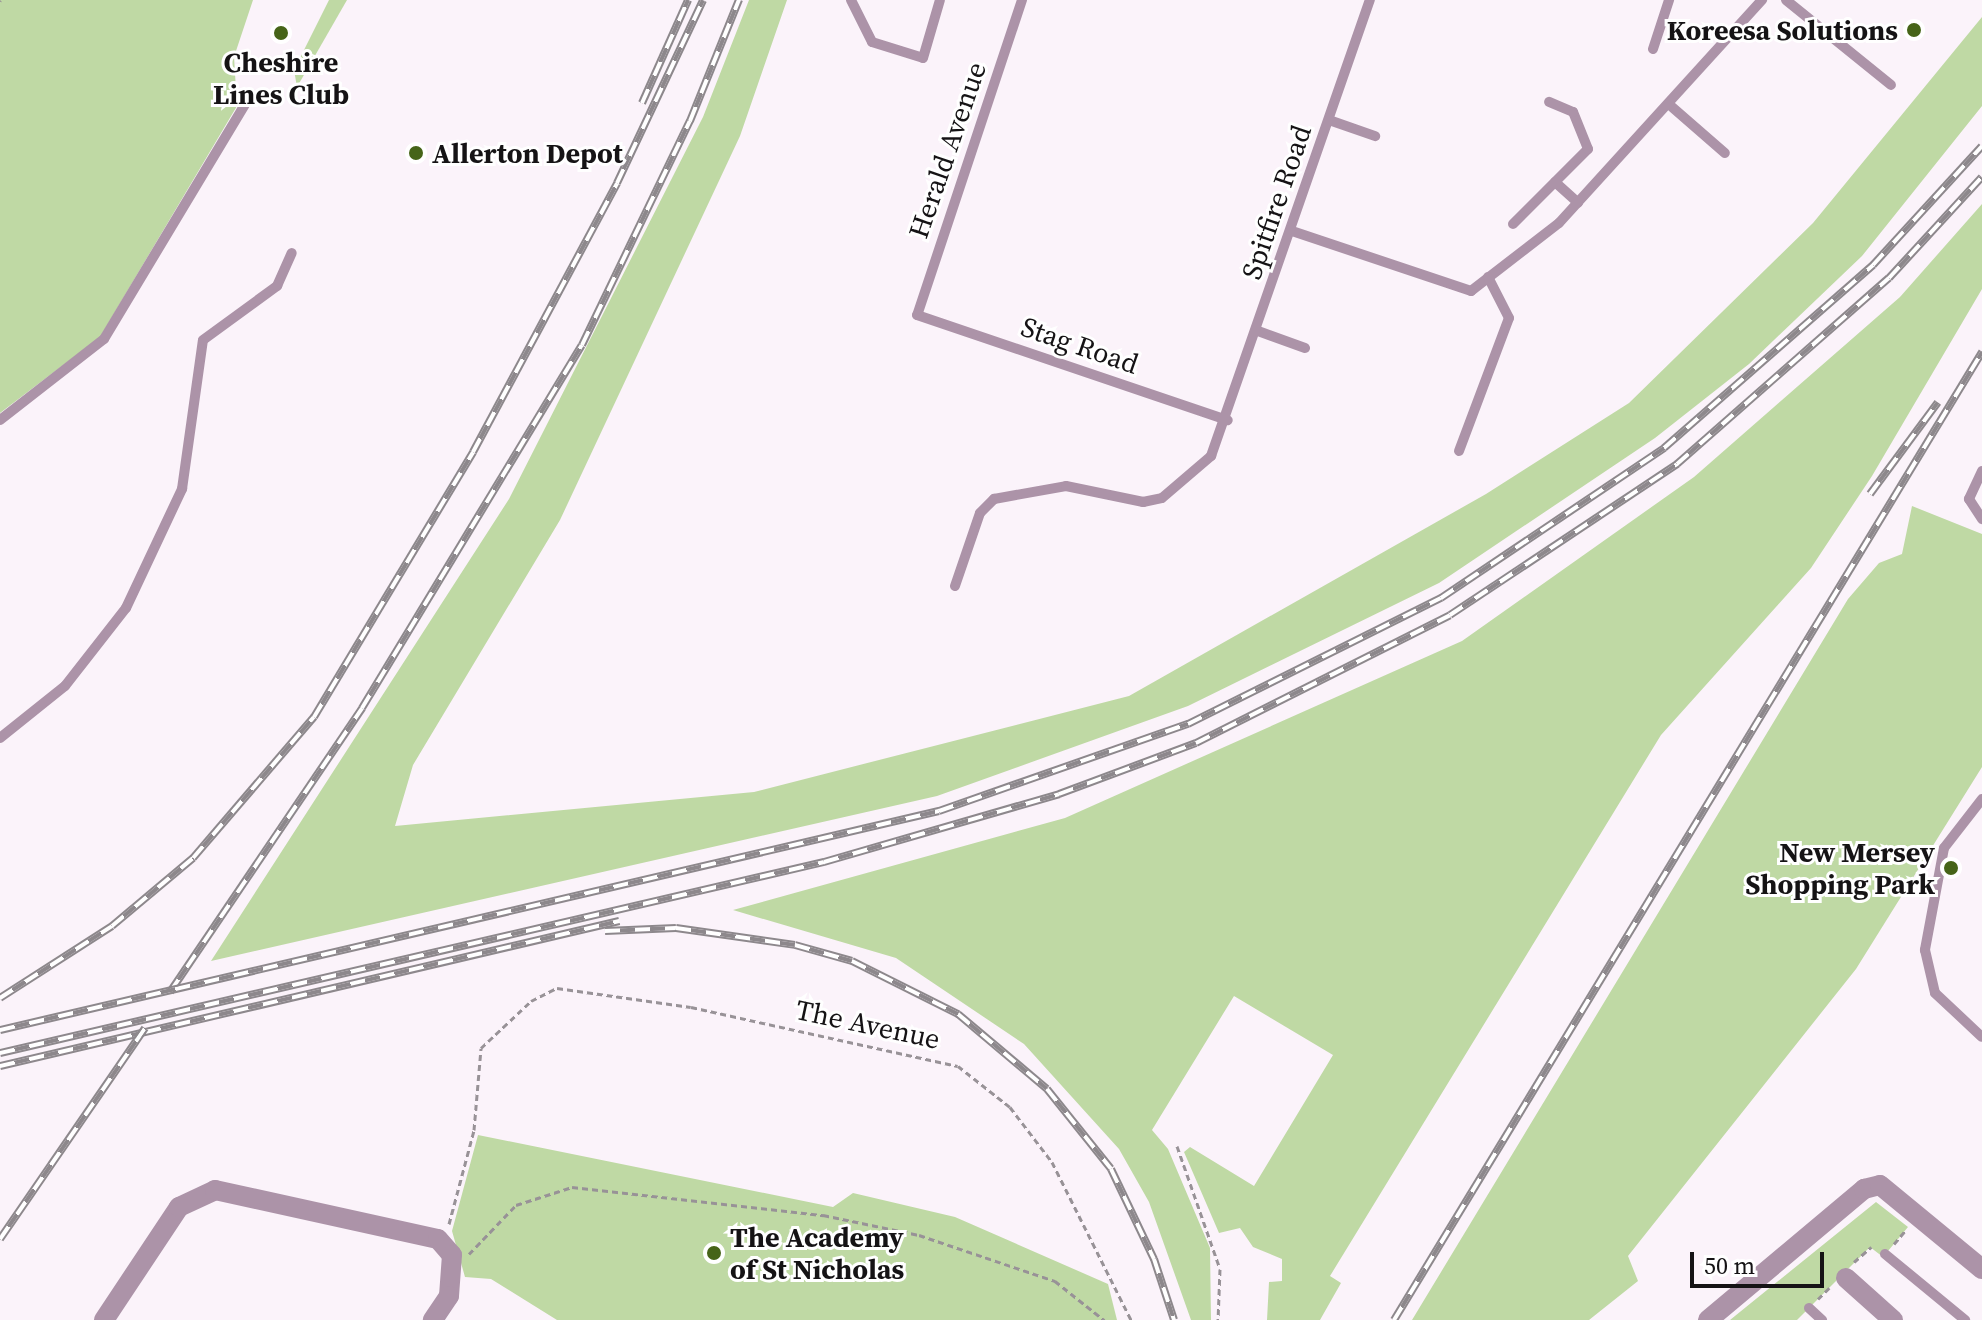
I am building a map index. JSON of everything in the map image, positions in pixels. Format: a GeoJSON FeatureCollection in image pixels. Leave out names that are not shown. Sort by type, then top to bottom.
{"type":"FeatureCollection","features":[{"type":"Feature","properties":{"kind":"street"},"geometry":{"type":"LineString","coordinates":[[1708,1320],[1864,1189],[1880,1185],[1982,1269]]}},
{"type":"Feature","properties":{"kind":"street"},"geometry":{"type":"LineString","coordinates":[[104,1320],[179,1207],[215,1190],[438,1239],[451,1262],[449,1296],[433,1320]]}},
{"type":"Feature","properties":{"kind":"street"},"geometry":{"type":"LineString","coordinates":[[1846,1278],[1893,1320]]}},
{"type":"Feature","properties":{"kind":"lane"},"geometry":{"type":"LineString","coordinates":[[851,0],[872,42],[923,58],[940,0]]}},
{"type":"Feature","properties":{"kind":"lane","name":"Herald Avenue"},"geometry":{"type":"LineString","coordinates":[[917,315],[1022,0]]}},
{"type":"Feature","properties":{"kind":"lane","name":"Spitfire Road"},"geometry":{"type":"LineString","coordinates":[[955,586],[980,513],[994,499],[1066,486],[1143,502],[1162,498],[1211,456],[1228,420],[1370,0]]}},
{"type":"Feature","properties":{"kind":"lane"},"geometry":{"type":"LineString","coordinates":[[1653,49],[1669,0]]}},
{"type":"Feature","properties":{"kind":"lane"},"geometry":{"type":"LineString","coordinates":[[1292,231],[1471,291],[1578,203],[1672,107],[1762,0]]}},
{"type":"Feature","properties":{"kind":"lane"},"geometry":{"type":"LineString","coordinates":[[1786,0],[1891,85]]}},
{"type":"Feature","properties":{"kind":"lane"},"geometry":{"type":"LineString","coordinates":[[0,420],[104,339],[251,94]]}},
{"type":"Feature","properties":{"kind":"lane"},"geometry":{"type":"LineString","coordinates":[[1513,224],[1588,149],[1573,112],[1549,102]]}},
{"type":"Feature","properties":{"kind":"lane"},"geometry":{"type":"LineString","coordinates":[[1672,107],[1725,153]]}},
{"type":"Feature","properties":{"kind":"lane"},"geometry":{"type":"LineString","coordinates":[[1329,120],[1375,136]]}},
{"type":"Feature","properties":{"kind":"lane"},"geometry":{"type":"LineString","coordinates":[[1555,182],[1578,203]]}},
{"type":"Feature","properties":{"kind":"lane"},"geometry":{"type":"LineString","coordinates":[[0,738],[65,686],[126,608],[182,489],[198,351],[221,320],[277,286],[292,253]]}},
{"type":"Feature","properties":{"kind":"lane"},"geometry":{"type":"LineString","coordinates":[[1459,451],[1509,318],[1488,277]]}},
{"type":"Feature","properties":{"kind":"lane","name":"Stag Road"},"geometry":{"type":"LineString","coordinates":[[917,315],[1228,420]]}},
{"type":"Feature","properties":{"kind":"lane"},"geometry":{"type":"LineString","coordinates":[[1258,331],[1305,348]]}},
{"type":"Feature","properties":{"kind":"lane"},"geometry":{"type":"LineString","coordinates":[[1982,471],[1969,499],[1982,519]]}},
{"type":"Feature","properties":{"kind":"lane"},"geometry":{"type":"LineString","coordinates":[[1982,799],[1944,848],[1925,950],[1935,993],[1982,1037]]}},
{"type":"Feature","properties":{"kind":"lane"},"geometry":{"type":"LineString","coordinates":[[1885,1254],[1965,1320]]}},
{"type":"Feature","properties":{"kind":"lane"},"geometry":{"type":"LineString","coordinates":[[1809,1308],[1822,1320]]}},
{"type":"Feature","properties":{"kind":"path","name":"The Avenue"},"geometry":{"type":"LineString","coordinates":[[438,1239],[458,1211],[481,1048],[531,1001],[557,988],[933,1055],[1010,1107],[1052,1162],[1131,1320]]}},
{"type":"Feature","properties":{"kind":"path"},"geometry":{"type":"LineString","coordinates":[[1177,1146],[1220,1269],[1218,1320]]}},
{"type":"Feature","properties":{"kind":"path"},"geometry":{"type":"LineString","coordinates":[[451,1262],[488,1240],[516,1205],[572,1187],[823,1215],[919,1235],[1055,1281],[1104,1320]]}},
{"type":"Feature","properties":{"kind":"green space"},"geometry":{"type":"Polygon","coordinates":[[[0,0],[253,0],[234,57],[237,106],[100,337],[0,413],[0,0]]]}},
{"type":"Feature","properties":{"kind":"green space"},"geometry":{"type":"Polygon","coordinates":[[[329,0],[347,0],[297,87],[294,70],[329,0]]]}},
{"type":"Feature","properties":{"kind":"green space"},"geometry":{"type":"Polygon","coordinates":[[[749,0],[787,0],[740,136],[560,520],[413,765],[395,826],[754,792],[1129,696],[1486,494],[1629,403],[1813,223],[1982,17],[1982,106],[1862,256],[1749,364],[1655,438],[1439,583],[1188,706],[937,796],[211,961],[509,499],[703,117],[749,0]]]}},
{"type":"Feature","properties":{"kind":"green space"},"geometry":{"type":"Polygon","coordinates":[[[1982,204],[1982,289],[1872,476],[1811,568],[1661,735],[1330,1276],[1341,1283],[1320,1320],[1267,1320],[1269,1282],[1282,1281],[1282,1259],[1253,1247],[1240,1228],[1219,1233],[1184,1152],[1190,1147],[1254,1186],[1333,1055],[1234,996],[1152,1130],[1168,1149],[1210,1248],[1211,1320],[1191,1320],[1149,1202],[1119,1149],[1024,1044],[896,958],[733,910],[1065,818],[1462,641],[1694,477],[1900,297],[1982,204]]]}},
{"type":"Feature","properties":{"kind":"green space"},"geometry":{"type":"Polygon","coordinates":[[[1912,506],[1982,534],[1982,767],[1856,969],[1628,1256],[1638,1281],[1589,1320],[1412,1320],[1848,599],[1879,563],[1902,554],[1912,506]]]}},
{"type":"Feature","properties":{"kind":"green space"},"geometry":{"type":"Polygon","coordinates":[[[478,1135],[833,1207],[853,1193],[955,1217],[1108,1284],[1117,1320],[557,1320],[491,1279],[465,1277],[452,1231],[478,1135]]]}},
{"type":"Feature","properties":{"kind":"green space"},"geometry":{"type":"Polygon","coordinates":[[[1876,1202],[1908,1227],[1883,1257],[1870,1247],[1797,1320],[1730,1320],[1876,1202]]]}},
{"type":"Feature","properties":{"kind":"railway"},"geometry":{"type":"LineString","coordinates":[[642,103],[688,0]]}},
{"type":"Feature","properties":{"kind":"railway"},"geometry":{"type":"LineString","coordinates":[[0,998],[112,926],[193,858],[314,717],[473,452],[617,183],[703,0]]}},
{"type":"Feature","properties":{"kind":"railway"},"geometry":{"type":"LineString","coordinates":[[170,992],[362,708],[582,345],[690,121],[739,0]]}},
{"type":"Feature","properties":{"kind":"railway"},"geometry":{"type":"LineString","coordinates":[[0,1030],[939,811],[1188,724],[1441,598],[1664,448],[1873,265],[1982,146]]}},
{"type":"Feature","properties":{"kind":"railway"},"geometry":{"type":"LineString","coordinates":[[0,1053],[824,862],[1059,794],[1196,743],[1450,615],[1677,464],[1889,278],[1982,177]]}},
{"type":"Feature","properties":{"kind":"railway"},"geometry":{"type":"LineString","coordinates":[[1394,1320],[1982,352]]}},
{"type":"Feature","properties":{"kind":"railway"},"geometry":{"type":"LineString","coordinates":[[1870,494],[1938,402]]}},
{"type":"Feature","properties":{"kind":"railway"},"geometry":{"type":"LineString","coordinates":[[0,1066],[619,921]]}},
{"type":"Feature","properties":{"kind":"railway"},"geometry":{"type":"LineString","coordinates":[[605,931],[676,928],[795,945],[852,961],[958,1014],[1047,1089],[1111,1169],[1154,1259],[1174,1320]]}},
{"type":"Feature","properties":{"kind":"railway"},"geometry":{"type":"LineString","coordinates":[[0,1239],[145,1028]]}},
{"type":"Feature","properties":{"kind":"place","name":"Koreesa Solutions"},"geometry":{"type":"Point","coordinates":[1914,30]}},
{"type":"Feature","properties":{"kind":"place","name":"Cheshire Lines Club"},"geometry":{"type":"Point","coordinates":[281,33]}},
{"type":"Feature","properties":{"kind":"place","name":"Allerton Depot"},"geometry":{"type":"Point","coordinates":[416,153]}},
{"type":"Feature","properties":{"kind":"place","name":"New Mersey Shopping Park"},"geometry":{"type":"Point","coordinates":[1951,868]}},
{"type":"Feature","properties":{"kind":"place","name":"The Academy of St Nicholas"},"geometry":{"type":"Point","coordinates":[714,1253]}}]}
